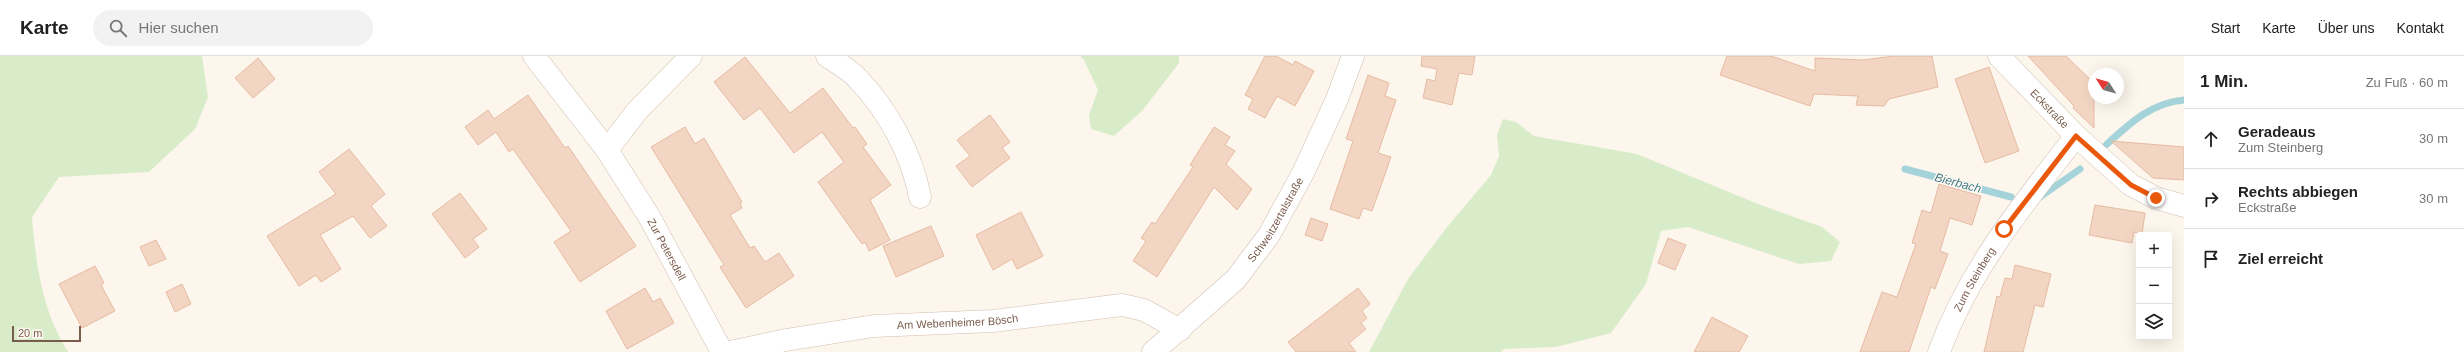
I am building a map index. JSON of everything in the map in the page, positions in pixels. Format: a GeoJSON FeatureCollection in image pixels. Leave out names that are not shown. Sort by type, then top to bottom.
{"type":"FeatureCollection","features":[{"type":"Feature","properties":{"kind":"street","name":"Zur Petersdell"},"geometry":{"type":"LineString","coordinates":[[534,56],[607,150],[650,218],[722,352]]}},
{"type":"Feature","properties":{"kind":"street"},"geometry":{"type":"LineString","coordinates":[[607,150],[637,111],[691,56]]}},
{"type":"Feature","properties":{"kind":"street"},"geometry":{"type":"LineString","coordinates":[[827,56],[857,77],[880,106],[902,142],[916,176],[920,197]]}},
{"type":"Feature","properties":{"kind":"street","name":"Schweitzertalstraße"},"geometry":{"type":"LineString","coordinates":[[1153,352],[1180,330],[1236,279],[1269,235],[1303,173],[1337,99],[1353,56]]}},
{"type":"Feature","properties":{"kind":"street","name":"Eckstraße"},"geometry":{"type":"LineString","coordinates":[[1999,56],[2076,136],[2131,185],[2156,198],[2184,206]]}},
{"type":"Feature","properties":{"kind":"street","name":"Zum Steinberg"},"geometry":{"type":"LineString","coordinates":[[1939,352],[1948,327],[1980,266],[2004,229],[2076,136]]}},
{"type":"Feature","properties":{"kind":"street","name":"Am Webenheimer Bösch"},"geometry":{"type":"LineString","coordinates":[[730,352],[786,340],[874,326],[993,321],[1122,305],[1144,310],[1180,330]]}},
{"type":"Feature","properties":{"kind":"green space"},"geometry":{"type":"Polygon","coordinates":[[[0,56],[202,56],[208,97],[195,129],[149,172],[59,177],[32,217],[38,270],[46,304],[59,336],[68,352],[0,352],[0,56]]]}},
{"type":"Feature","properties":{"kind":"green space"},"geometry":{"type":"Polygon","coordinates":[[[1080,56],[1179,56],[1179,63],[1142,111],[1114,136],[1091,129],[1089,115],[1098,90],[1084,60],[1080,56]]]}},
{"type":"Feature","properties":{"kind":"green space"},"geometry":{"type":"Polygon","coordinates":[[[1503,119],[1516,122],[1534,136],[1637,154],[1758,204],[1822,227],[1840,242],[1831,261],[1799,264],[1688,227],[1661,231],[1646,284],[1611,333],[1556,347],[1504,349],[1501,352],[1369,352],[1408,279],[1447,227],[1491,175],[1499,156],[1497,135],[1503,119]]]}},
{"type":"Feature","properties":{"kind":"building"},"geometry":{"type":"Polygon","coordinates":[[[1265,56],[1276,56],[1293,65],[1295,61],[1314,71],[1295,106],[1277,96],[1265,118],[1248,109],[1253,99],[1245,95],[1265,56]]]}},
{"type":"Feature","properties":{"kind":"building"},"geometry":{"type":"Polygon","coordinates":[[[1422,56],[1475,56],[1472,75],[1459,73],[1452,105],[1423,98],[1427,79],[1435,81],[1437,69],[1421,66],[1422,56]]]}},
{"type":"Feature","properties":{"kind":"building"},"geometry":{"type":"Polygon","coordinates":[[[1727,56],[1771,56],[1815,71],[1815,58],[1863,60],[1894,56],[1932,56],[1938,87],[1889,99],[1884,106],[1856,105],[1858,96],[1814,94],[1810,106],[1720,75],[1727,56]]]}},
{"type":"Feature","properties":{"kind":"building"},"geometry":{"type":"Polygon","coordinates":[[[2028,56],[2066,56],[2088,77],[2088,104],[2094,104],[2094,128],[2073,108],[2074,106],[2028,56]]]}},
{"type":"Feature","properties":{"kind":"building"},"geometry":{"type":"Polygon","coordinates":[[[745,57],[790,113],[823,88],[853,128],[855,127],[867,144],[863,147],[891,185],[870,200],[890,240],[869,251],[865,242],[862,244],[818,182],[844,162],[822,132],[794,153],[760,108],[744,120],[714,82],[745,57]]]}},
{"type":"Feature","properties":{"kind":"building"},"geometry":{"type":"Polygon","coordinates":[[[258,58],[275,79],[253,98],[235,78],[258,58]]]}},
{"type":"Feature","properties":{"kind":"building"},"geometry":{"type":"Polygon","coordinates":[[[1989,67],[2019,151],[1985,163],[1955,79],[1989,67]]]}},
{"type":"Feature","properties":{"kind":"building"},"geometry":{"type":"Polygon","coordinates":[[[1368,75],[1389,83],[1385,96],[1396,100],[1378,153],[1391,157],[1372,211],[1363,208],[1359,219],[1330,209],[1353,141],[1346,139],[1368,75]]]}},
{"type":"Feature","properties":{"kind":"building"},"geometry":{"type":"Polygon","coordinates":[[[528,95],[565,148],[568,146],[636,246],[580,282],[554,242],[571,231],[513,149],[509,152],[496,132],[478,145],[465,127],[488,110],[494,119],[528,95]]]}},
{"type":"Feature","properties":{"kind":"building"},"geometry":{"type":"Polygon","coordinates":[[[990,115],[1010,142],[1002,148],[1010,158],[972,187],[956,166],[970,156],[957,140],[990,115]]]}},
{"type":"Feature","properties":{"kind":"building"},"geometry":{"type":"Polygon","coordinates":[[[685,127],[695,144],[704,138],[742,202],[740,203],[742,208],[730,215],[750,248],[754,246],[765,262],[779,253],[794,276],[746,308],[720,267],[724,265],[651,147],[685,127]]]}},
{"type":"Feature","properties":{"kind":"building"},"geometry":{"type":"Polygon","coordinates":[[[1214,127],[1230,137],[1225,145],[1235,151],[1226,164],[1252,189],[1237,210],[1214,187],[1157,277],[1133,261],[1146,241],[1141,238],[1152,222],[1155,224],[1193,167],[1190,165],[1214,127]]]}},
{"type":"Feature","properties":{"kind":"building"},"geometry":{"type":"Polygon","coordinates":[[[2111,141],[2184,147],[2184,180],[2153,178],[2111,141]]]}},
{"type":"Feature","properties":{"kind":"building"},"geometry":{"type":"Polygon","coordinates":[[[349,149],[385,194],[371,206],[387,226],[370,238],[353,216],[320,235],[341,269],[321,282],[316,275],[299,286],[267,236],[336,194],[319,172],[349,149]]]}},
{"type":"Feature","properties":{"kind":"building"},"geometry":{"type":"Polygon","coordinates":[[[1939,184],[1981,196],[1972,225],[1950,218],[1940,251],[1948,254],[1935,289],[1931,287],[1909,352],[1860,352],[1882,292],[1897,297],[1916,244],[1912,243],[1922,210],[1931,213],[1939,184]]]}},
{"type":"Feature","properties":{"kind":"building"},"geometry":{"type":"Polygon","coordinates":[[[460,193],[487,229],[473,239],[479,247],[465,258],[432,214],[460,193]]]}},
{"type":"Feature","properties":{"kind":"building"},"geometry":{"type":"Polygon","coordinates":[[[2095,205],[2145,213],[2142,232],[2134,232],[2132,243],[2089,235],[2095,205]]]}},
{"type":"Feature","properties":{"kind":"building"},"geometry":{"type":"Polygon","coordinates":[[[1021,212],[1043,256],[1017,269],[1012,259],[993,270],[976,235],[1021,212]]]}},
{"type":"Feature","properties":{"kind":"building"},"geometry":{"type":"Polygon","coordinates":[[[1311,218],[1328,224],[1322,241],[1305,235],[1311,218]]]}},
{"type":"Feature","properties":{"kind":"building"},"geometry":{"type":"Polygon","coordinates":[[[931,226],[944,256],[896,277],[883,246],[931,226]]]}},
{"type":"Feature","properties":{"kind":"building"},"geometry":{"type":"Polygon","coordinates":[[[1668,238],[1686,245],[1675,270],[1658,263],[1668,238]]]}},
{"type":"Feature","properties":{"kind":"building"},"geometry":{"type":"Polygon","coordinates":[[[156,240],[166,259],[149,266],[140,247],[156,240]]]}},
{"type":"Feature","properties":{"kind":"building"},"geometry":{"type":"Polygon","coordinates":[[[2015,265],[2051,274],[2043,307],[2035,305],[2023,352],[1984,352],[1997,296],[2000,297],[2005,278],[2012,279],[2015,265]]]}},
{"type":"Feature","properties":{"kind":"building"},"geometry":{"type":"Polygon","coordinates":[[[95,266],[104,283],[101,285],[115,311],[82,328],[59,284],[95,266]]]}},
{"type":"Feature","properties":{"kind":"building"},"geometry":{"type":"Polygon","coordinates":[[[182,284],[191,304],[175,312],[166,292],[182,284]]]}},
{"type":"Feature","properties":{"kind":"building"},"geometry":{"type":"Polygon","coordinates":[[[645,288],[653,302],[660,298],[674,323],[627,349],[606,311],[645,288]]]}},
{"type":"Feature","properties":{"kind":"building"},"geometry":{"type":"Polygon","coordinates":[[[1358,288],[1370,304],[1362,311],[1367,318],[1361,323],[1366,329],[1349,343],[1356,352],[1296,352],[1288,342],[1358,288]]]}},
{"type":"Feature","properties":{"kind":"building"},"geometry":{"type":"Polygon","coordinates":[[[1712,317],[1748,336],[1739,352],[1694,352],[1712,317]]]}},
{"type":"Feature","properties":{"kind":"waterway","name":"Bierbach"},"geometry":{"type":"LineString","coordinates":[[2106,145],[2142,115],[2161,105],[2184,100]]}},
{"type":"Feature","properties":{"kind":"waterway","name":"Bierbach"},"geometry":{"type":"LineString","coordinates":[[1905,169],[2011,197]]}},
{"type":"Feature","properties":{"kind":"waterway","name":"Bierbach"},"geometry":{"type":"LineString","coordinates":[[2040,197],[2080,169]]}},
{"type":"Feature","properties":{"kind":"route"},"geometry":{"type":"LineString","coordinates":[[2004,229],[2076,136],[2110,168],[2131,185],[2156,198]]}}]}
